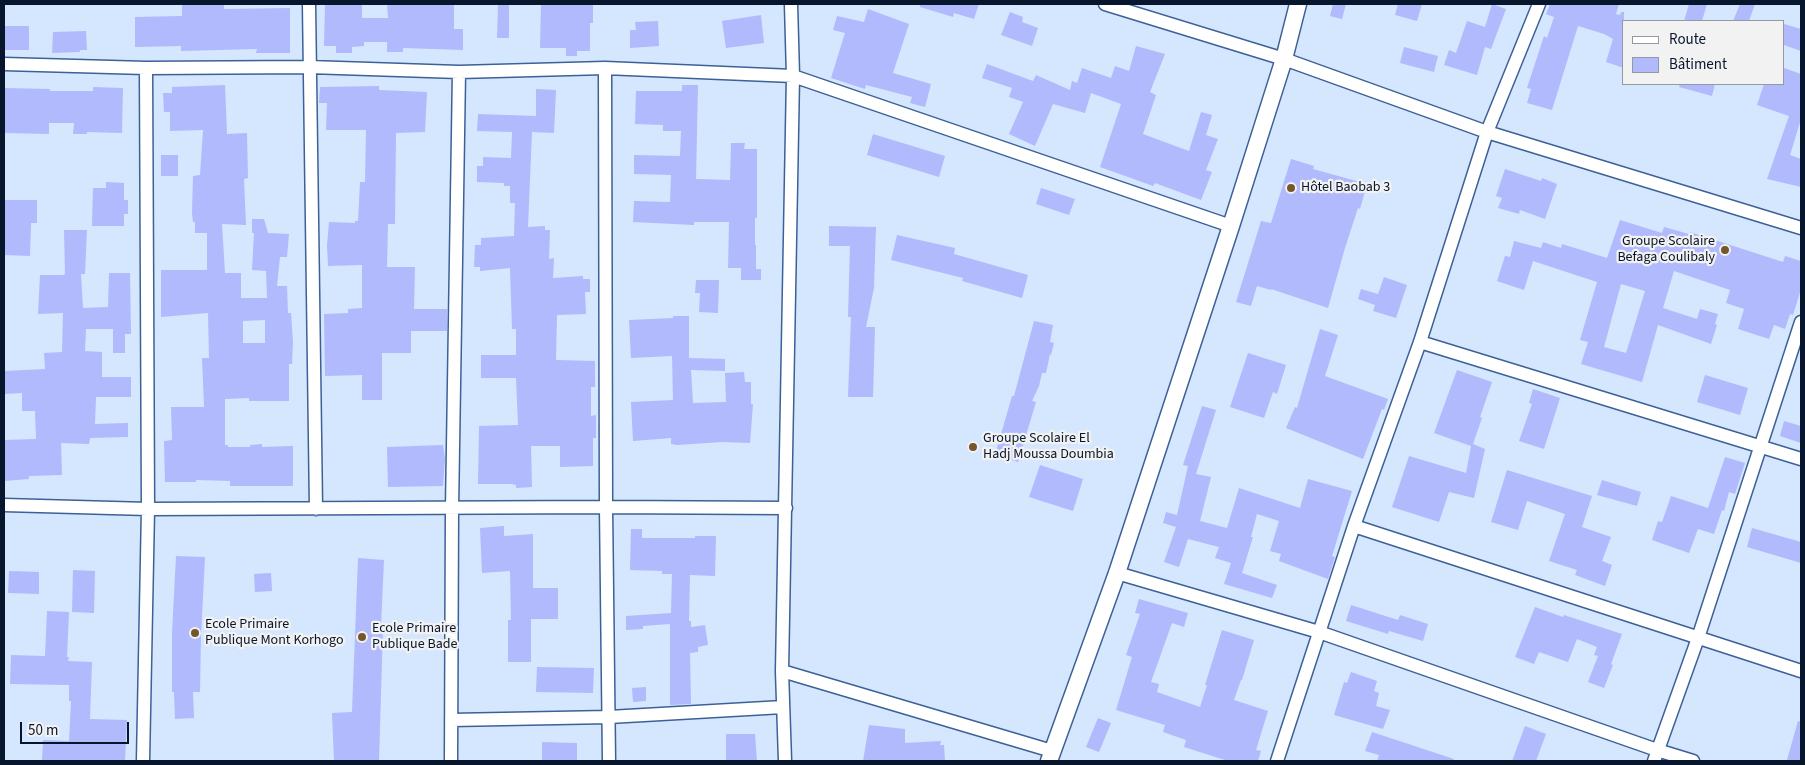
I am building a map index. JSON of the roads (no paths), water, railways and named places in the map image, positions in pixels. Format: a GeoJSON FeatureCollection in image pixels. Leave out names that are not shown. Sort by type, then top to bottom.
{"type":"FeatureCollection","features":[{"type":"Feature","properties":{"kind":"street"},"geometry":{"type":"LineString","coordinates":[[309,4],[316,509]]}},
{"type":"Feature","properties":{"kind":"street"},"geometry":{"type":"LineString","coordinates":[[785,761],[782,671],[793,76],[792,4]]}},
{"type":"Feature","properties":{"kind":"street"},"geometry":{"type":"LineString","coordinates":[[1106,4],[1284,59],[1487,132],[1801,228]]}},
{"type":"Feature","properties":{"kind":"street"},"geometry":{"type":"LineString","coordinates":[[782,671],[1050,756],[1117,572],[1284,59],[1298,4]]}},
{"type":"Feature","properties":{"kind":"street"},"geometry":{"type":"LineString","coordinates":[[1278,761],[1354,526],[1420,342],[1487,132],[1538,4]]}},
{"type":"Feature","properties":{"kind":"street"},"geometry":{"type":"LineString","coordinates":[[4,64],[146,68],[309,67],[459,72],[605,68],[793,76],[1230,226]]}},
{"type":"Feature","properties":{"kind":"street"},"geometry":{"type":"LineString","coordinates":[[144,761],[148,509],[146,68]]}},
{"type":"Feature","properties":{"kind":"street"},"geometry":{"type":"LineString","coordinates":[[605,68],[606,507],[609,761]]}},
{"type":"Feature","properties":{"kind":"street"},"geometry":{"type":"LineString","coordinates":[[451,761],[452,508],[459,72]]}},
{"type":"Feature","properties":{"kind":"street"},"geometry":{"type":"LineString","coordinates":[[1655,756],[1698,638],[1762,447],[1801,322]]}},
{"type":"Feature","properties":{"kind":"street"},"geometry":{"type":"LineString","coordinates":[[1420,342],[1801,459]]}},
{"type":"Feature","properties":{"kind":"street"},"geometry":{"type":"LineString","coordinates":[[4,505],[148,509],[786,508]]}},
{"type":"Feature","properties":{"kind":"street"},"geometry":{"type":"LineString","coordinates":[[1354,526],[1801,670]]}},
{"type":"Feature","properties":{"kind":"street"},"geometry":{"type":"LineString","coordinates":[[1117,572],[1319,632],[1655,756],[1693,761]]}},
{"type":"Feature","properties":{"kind":"street"},"geometry":{"type":"LineString","coordinates":[[451,720],[609,717],[783,707]]}},
{"type":"Feature","properties":{"kind":"place","name":"Hôtel Baobab 3"},"geometry":{"type":"Point","coordinates":[1291,188]}},
{"type":"Feature","properties":{"kind":"place","name":"Groupe Scolaire Befaga Coulibaly"},"geometry":{"type":"Point","coordinates":[1725,250]}},
{"type":"Feature","properties":{"kind":"place","name":"Groupe Scolaire El Hadj Moussa Doumbia"},"geometry":{"type":"Point","coordinates":[973,447]}},
{"type":"Feature","properties":{"kind":"place","name":"Ecole Primaire Publique Mont Korhogo"},"geometry":{"type":"Point","coordinates":[195,633]}},
{"type":"Feature","properties":{"kind":"place","name":"Ecole Primaire Publique Bade"},"geometry":{"type":"Point","coordinates":[362,637]}}]}
